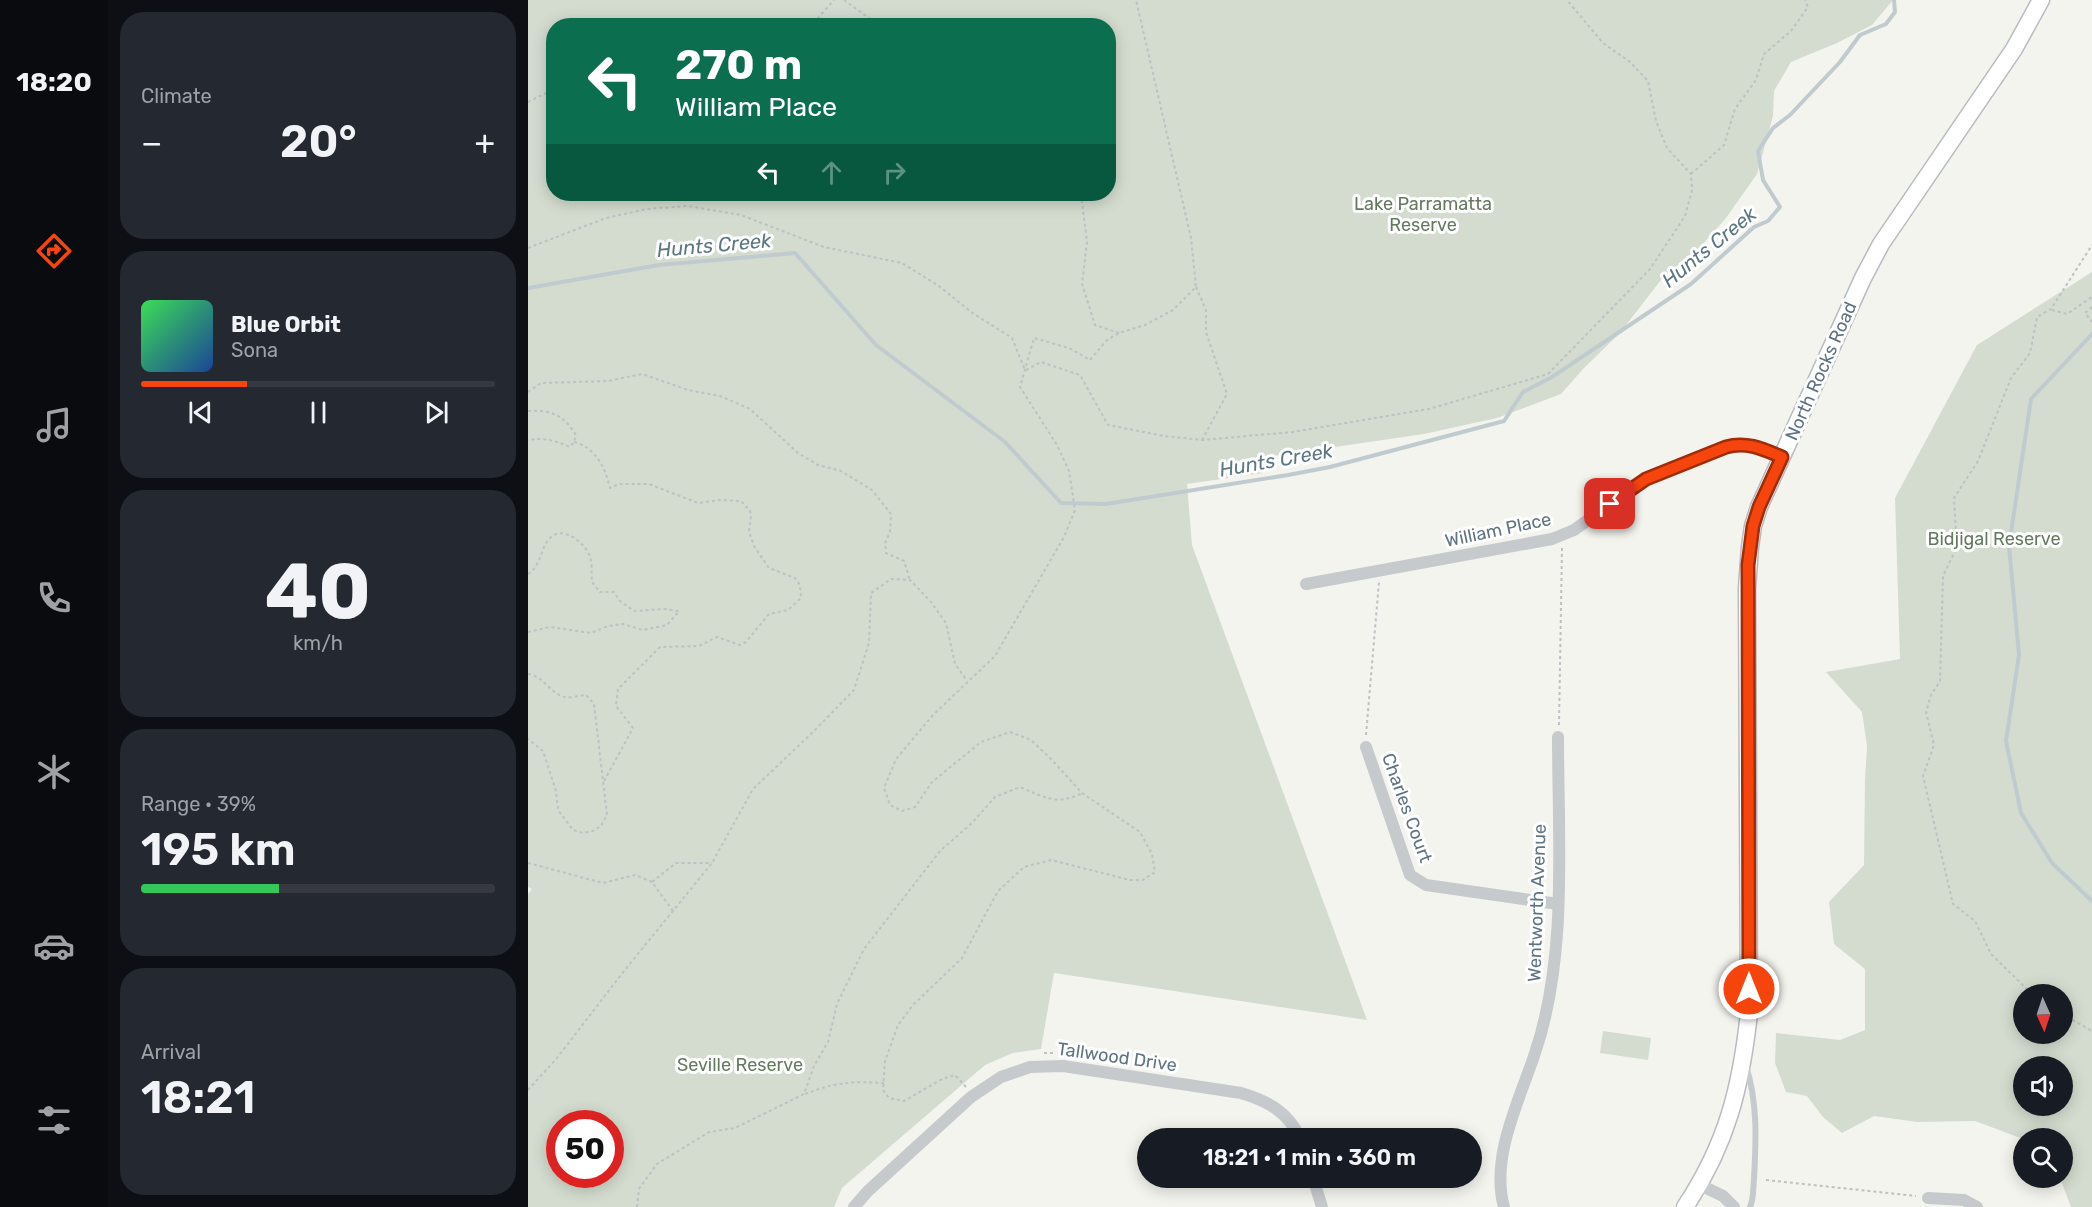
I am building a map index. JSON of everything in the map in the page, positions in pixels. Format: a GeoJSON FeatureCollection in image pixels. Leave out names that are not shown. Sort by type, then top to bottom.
{"type":"FeatureCollection","features":[{"type":"Feature","properties":{"kind":"main road","name":"North Rocks Road"},"geometry":{"type":"LineString","coordinates":[[1685,1207],[1700,1185],[1726,1128],[1744,1060],[1749,1013],[1748,565],[1753,526],[1759,507],[1863,278],[1881,244],[2014,49],[2041,0]]}},
{"type":"Feature","properties":{"kind":"street","name":"William Place"},"geometry":{"type":"LineString","coordinates":[[1306,584],[1508,549],[1562,535],[1574,530],[1646,479],[1737,444],[1752,445],[1782,457]]}},
{"type":"Feature","properties":{"kind":"street","name":"Wentworth Avenue"},"geometry":{"type":"LineString","coordinates":[[1504,1207],[1503,1155],[1514,1111],[1536,1052],[1551,993],[1558,904],[1558,737]]}},
{"type":"Feature","properties":{"kind":"street","name":"Charles Court"},"geometry":{"type":"LineString","coordinates":[[1366,747],[1410,875],[1426,885],[1558,904]]}},
{"type":"Feature","properties":{"kind":"street","name":"Tallwood Drive"},"geometry":{"type":"LineString","coordinates":[[854,1207],[868,1191],[971,1097],[1001,1077],[1016,1071],[1048,1065],[1242,1093],[1281,1111],[1294,1128]]}},
{"type":"Feature","properties":{"kind":"street"},"geometry":{"type":"LineString","coordinates":[[1700,1185],[1723,1196],[1734,1207]]}},
{"type":"Feature","properties":{"kind":"street"},"geometry":{"type":"LineString","coordinates":[[1316,1188],[1322,1207]]}},
{"type":"Feature","properties":{"kind":"street"},"geometry":{"type":"LineString","coordinates":[[1928,1198],[1964,1200],[1977,1207]]}},
{"type":"Feature","properties":{"kind":"lane"},"geometry":{"type":"LineString","coordinates":[[1744,1060],[1752,1088],[1756,1142],[1750,1207]]}},
{"type":"Feature","properties":{"kind":"path"},"geometry":{"type":"LineString","coordinates":[[818,18],[834,0]]}},
{"type":"Feature","properties":{"kind":"path"},"geometry":{"type":"LineString","coordinates":[[844,0],[869,18]]}},
{"type":"Feature","properties":{"kind":"path"},"geometry":{"type":"LineString","coordinates":[[1136,0],[1191,238],[1196,287],[1206,310],[1206,332],[1227,394],[1202,440]]}},
{"type":"Feature","properties":{"kind":"path"},"geometry":{"type":"LineString","coordinates":[[1026,370],[1041,362],[1080,375],[1108,425],[1164,436],[1202,440],[1293,432],[1428,409],[1548,374],[1650,269],[1685,216],[1692,190],[1691,174],[1667,148],[1656,121],[1648,81],[1630,62],[1603,43],[1567,0]]}},
{"type":"Feature","properties":{"kind":"path"},"geometry":{"type":"LineString","coordinates":[[1691,174],[1724,145],[1735,108],[1756,80],[1764,54],[1791,31],[1808,7],[1804,0]]}},
{"type":"Feature","properties":{"kind":"path"},"geometry":{"type":"LineString","coordinates":[[528,102],[546,93]]}},
{"type":"Feature","properties":{"kind":"path"},"geometry":{"type":"LineString","coordinates":[[1082,201],[1087,242],[1082,284],[1095,325],[1119,333]]}},
{"type":"Feature","properties":{"kind":"path"},"geometry":{"type":"LineString","coordinates":[[528,248],[606,218],[647,209],[688,206],[741,214],[824,247],[902,263],[1012,338],[1026,370]]}},
{"type":"Feature","properties":{"kind":"path"},"geometry":{"type":"LineString","coordinates":[[2022,984],[1991,954],[1975,921],[1953,904],[1923,776],[1934,745],[1926,712],[1931,695],[1940,681],[1943,576],[1957,547],[1954,498],[1978,461],[2011,378],[2030,353],[2037,317],[2051,309],[2092,244]]}},
{"type":"Feature","properties":{"kind":"path"},"geometry":{"type":"LineString","coordinates":[[971,1097],[963,1082],[955,1075],[942,1079],[904,1101],[889,1098],[883,1090],[885,1061],[898,1025],[912,1006],[962,958],[998,891],[1024,867],[1051,860],[1130,880],[1143,880],[1155,872],[1152,854],[1140,832],[1082,793],[1031,740],[1010,732],[981,742],[932,782],[915,807],[903,811],[890,806],[884,788],[896,759],[933,715],[995,656],[1064,537],[1075,510],[1070,471],[1057,445],[1020,387],[1034,338],[1069,348],[1090,360],[1107,340],[1119,333],[1145,325],[1173,310],[1196,287]]}},
{"type":"Feature","properties":{"kind":"path"},"geometry":{"type":"LineString","coordinates":[[2051,309],[2067,314],[2092,297]]}},
{"type":"Feature","properties":{"kind":"path"},"geometry":{"type":"LineString","coordinates":[[2092,307],[2085,313],[2092,322]]}},
{"type":"Feature","properties":{"kind":"path"},"geometry":{"type":"LineString","coordinates":[[528,392],[541,383],[608,381],[642,374],[688,390],[720,396],[750,409],[798,453],[818,465],[841,471],[872,490],[891,514],[890,532],[885,543],[886,553],[904,561],[910,580],[931,602],[946,623],[955,664],[967,681]]}},
{"type":"Feature","properties":{"kind":"path"},"geometry":{"type":"LineString","coordinates":[[528,411],[544,410],[564,419],[576,435],[570,447],[552,440],[538,438],[528,440]]}},
{"type":"Feature","properties":{"kind":"path"},"geometry":{"type":"LineString","coordinates":[[574,442],[587,446],[596,455],[607,475],[610,488],[619,484],[649,484],[698,503],[721,500],[741,501],[750,511],[748,531],[754,546],[769,568],[795,578],[800,585],[801,598],[788,610],[769,614],[746,642],[740,645],[717,637],[699,645],[660,647],[630,676],[618,689],[616,706],[633,728],[603,783]]}},
{"type":"Feature","properties":{"kind":"path"},"geometry":{"type":"LineString","coordinates":[[528,574],[534,570],[550,538],[559,534],[567,534],[574,537],[588,553],[592,582],[600,592],[614,592],[620,601],[634,611],[665,609],[679,611],[666,625],[643,630],[623,624],[608,626],[591,633],[550,627],[528,632]]}},
{"type":"Feature","properties":{"kind":"path"},"geometry":{"type":"LineString","coordinates":[[1558,737],[1562,535]]}},
{"type":"Feature","properties":{"kind":"path"},"geometry":{"type":"LineString","coordinates":[[1366,747],[1380,570]]}},
{"type":"Feature","properties":{"kind":"path"},"geometry":{"type":"LineString","coordinates":[[528,1090],[557,1058],[711,863],[753,789],[854,690],[869,643],[870,593],[891,579],[910,580]]}},
{"type":"Feature","properties":{"kind":"path"},"geometry":{"type":"LineString","coordinates":[[528,674],[537,676],[561,696],[568,698],[586,695],[594,704],[607,815],[601,826],[583,833],[573,830],[558,810],[556,791],[543,751],[528,739]]}},
{"type":"Feature","properties":{"kind":"path"},"geometry":{"type":"LineString","coordinates":[[804,1094],[814,1066],[828,1042],[837,1004],[864,949],[940,850],[972,823],[995,797],[1020,787],[1055,801],[1070,799],[1082,793]]}},
{"type":"Feature","properties":{"kind":"path"},"geometry":{"type":"LineString","coordinates":[[528,863],[603,884],[636,874],[652,882],[673,911]]}},
{"type":"Feature","properties":{"kind":"path"},"geometry":{"type":"LineString","coordinates":[[652,882],[676,863],[711,863]]}},
{"type":"Feature","properties":{"kind":"path"},"geometry":{"type":"LineString","coordinates":[[2073,1020],[2092,1031]]}},
{"type":"Feature","properties":{"kind":"path"},"geometry":{"type":"LineString","coordinates":[[637,1207],[639,1189],[657,1164],[709,1132],[735,1128],[829,1084],[849,1081],[884,1083]]}},
{"type":"Feature","properties":{"kind":"path"},"geometry":{"type":"LineString","coordinates":[[1766,1180],[1928,1198]]}},
{"type":"Feature","properties":{"kind":"green space"},"geometry":{"type":"Polygon","coordinates":[[[528,0],[1893,0],[1872,25],[1837,43],[1791,62],[1774,91],[1773,116],[1757,174],[1726,218],[1696,252],[1661,280],[1619,334],[1561,394],[1497,418],[1424,434],[1259,458],[1263,473],[1187,484],[1192,545],[1367,1020],[1054,973],[1041,1049],[1013,1053],[985,1065],[842,1188],[834,1207],[528,1207],[528,894],[532,889],[528,887],[528,0]]]}},
{"type":"Feature","properties":{"kind":"green space","name":"Bidjigal Reserve"},"geometry":{"type":"Polygon","coordinates":[[[2092,272],[2092,1207],[2071,1207],[2064,1188],[2073,1188],[2073,1128],[2013,1128],[2013,1135],[1975,1121],[1917,1122],[1874,1116],[1842,1133],[1823,1117],[1807,1096],[1786,1092],[1775,1063],[1776,1033],[1840,1040],[1865,1030],[1865,969],[1834,944],[1829,902],[1864,865],[1867,746],[1862,712],[1826,672],[1900,659],[1895,498],[1977,345],[2092,272]]]}},
{"type":"Feature","properties":{"kind":"green space"},"geometry":{"type":"Polygon","coordinates":[[[1603,1031],[1651,1038],[1648,1060],[1600,1053],[1603,1031]]]}},
{"type":"Feature","properties":{"kind":"waterway","name":"Hunts Creek"},"geometry":{"type":"LineString","coordinates":[[528,288],[659,265],[795,253],[876,345],[1005,442],[1061,503],[1106,504],[1330,467],[1504,421],[1523,392],[1552,377],[1691,284],[1754,227],[1768,221],[1780,207],[1763,180],[1758,151],[1773,128],[1790,115],[1840,62],[1860,35],[1886,24],[1895,12],[1894,0]]}},
{"type":"Feature","properties":{"kind":"waterway"},"geometry":{"type":"LineString","coordinates":[[2092,334],[2031,399],[2009,546],[2019,655],[2006,741],[2021,813],[2052,863],[2092,901]]}},
{"type":"Feature","properties":{"kind":"route"},"geometry":{"type":"LineString","coordinates":[[1610,504],[1646,479],[1726,447],[1737,444],[1752,445],[1782,457],[1769,483],[1753,526],[1748,565],[1749,989]]}},
{"type":"Feature","properties":{"kind":"park label","name":"Lake Parramatta Reserve"},"geometry":{"type":"Point","coordinates":[1423,214]}},
{"type":"Feature","properties":{"kind":"park label","name":"Seville Reserve"},"geometry":{"type":"Point","coordinates":[740,1065]}}]}
